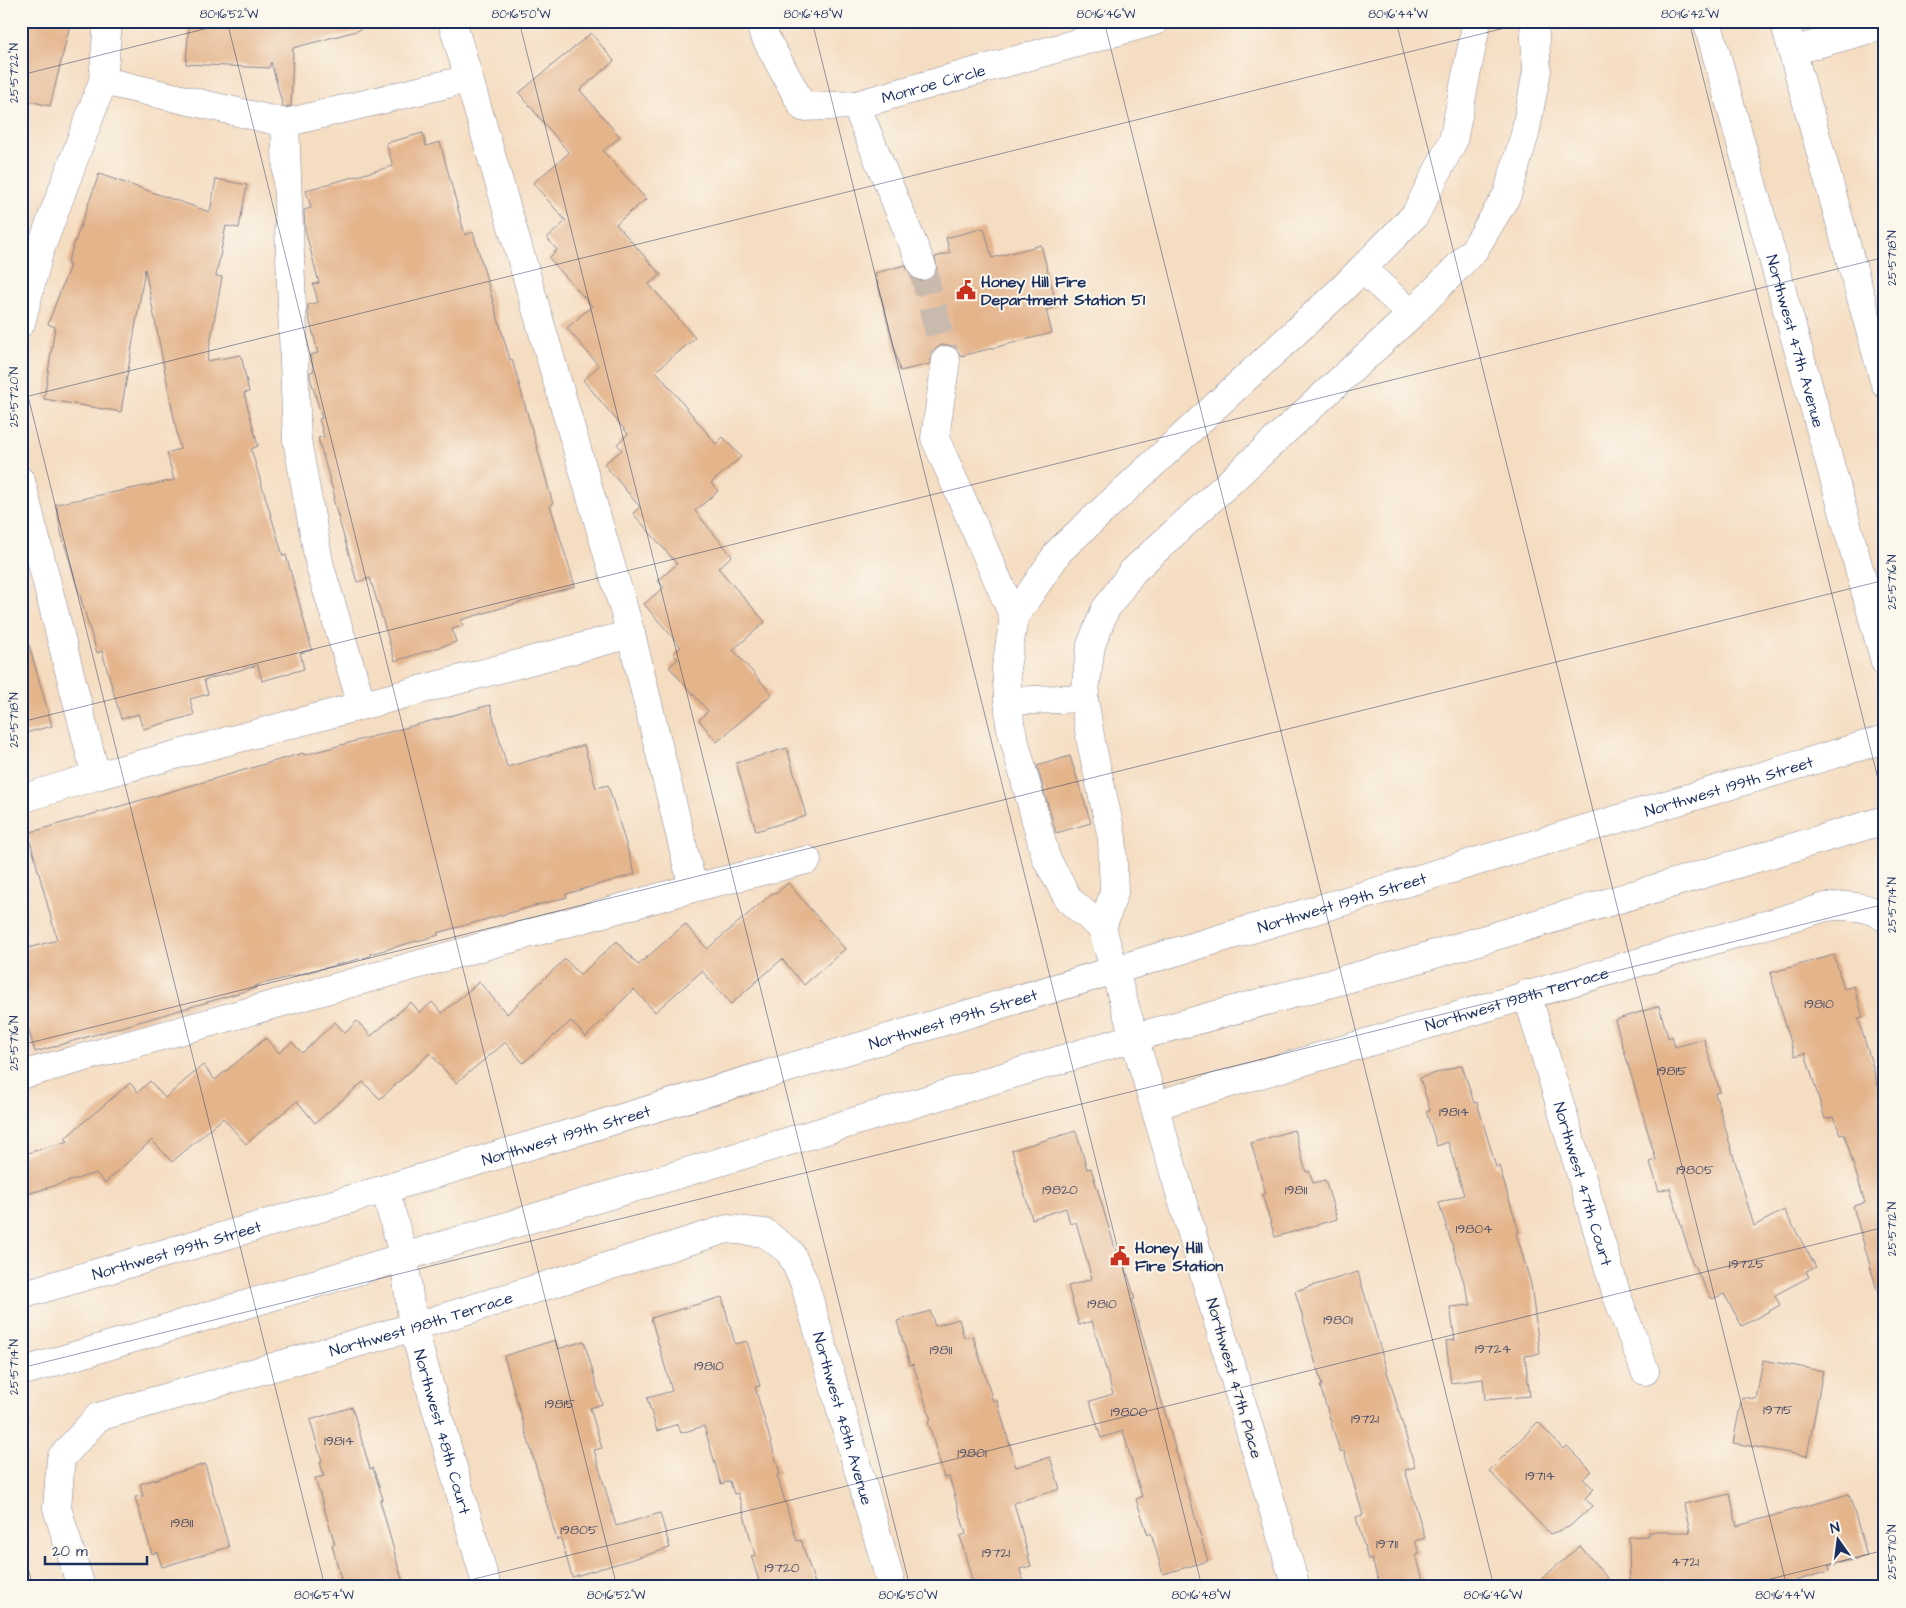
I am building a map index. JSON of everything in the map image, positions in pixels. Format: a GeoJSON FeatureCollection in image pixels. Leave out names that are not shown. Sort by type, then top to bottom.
{"type":"FeatureCollection","features":[{"type":"Feature","properties":{"kind":"street"},"geometry":{"type":"LineString","coordinates":[[21,323],[39,253],[103,81],[108,21]]}},
{"type":"Feature","properties":{"kind":"street"},"geometry":{"type":"LineString","coordinates":[[452,21],[631,634],[693,888]]}},
{"type":"Feature","properties":{"kind":"street","name":"Monroe Circle"},"geometry":{"type":"LineString","coordinates":[[759,21],[762,33],[803,107],[856,105],[1155,21]]}},
{"type":"Feature","properties":{"kind":"street"},"geometry":{"type":"LineString","coordinates":[[1477,21],[1453,141],[1415,215],[1362,269],[1058,551],[1014,617],[1006,668],[1010,724],[1046,858],[1069,900],[1102,928],[1114,893],[1112,838],[1091,742],[1084,698],[1092,645],[1101,618],[1132,571],[1412,314],[1474,250],[1507,195],[1525,134],[1537,71],[1534,21]]}},
{"type":"Feature","properties":{"kind":"street","name":"Northwest 47th Avenue"},"geometry":{"type":"LineString","coordinates":[[1707,21],[1885,662]]}},
{"type":"Feature","properties":{"kind":"street"},"geometry":{"type":"LineString","coordinates":[[1784,21],[1884,380]]}},
{"type":"Feature","properties":{"kind":"street"},"geometry":{"type":"LineString","coordinates":[[1792,51],[1885,25]]}},
{"type":"Feature","properties":{"kind":"street"},"geometry":{"type":"LineString","coordinates":[[103,81],[285,123],[468,79]]}},
{"type":"Feature","properties":{"kind":"street"},"geometry":{"type":"LineString","coordinates":[[856,105],[922,266]]}},
{"type":"Feature","properties":{"kind":"street"},"geometry":{"type":"LineString","coordinates":[[285,123],[297,440],[320,567],[362,705]]}},
{"type":"Feature","properties":{"kind":"street"},"geometry":{"type":"LineString","coordinates":[[1362,269],[1412,314]]}},
{"type":"Feature","properties":{"kind":"street"},"geometry":{"type":"LineString","coordinates":[[946,360],[935,438],[1014,617]]}},
{"type":"Feature","properties":{"kind":"street"},"geometry":{"type":"LineString","coordinates":[[21,480],[96,776]]}},
{"type":"Feature","properties":{"kind":"street"},"geometry":{"type":"LineString","coordinates":[[21,799],[96,776],[631,634]]}},
{"type":"Feature","properties":{"kind":"street"},"geometry":{"type":"LineString","coordinates":[[1008,701],[1084,698]]}},
{"type":"Feature","properties":{"kind":"street","name":"Northwest 199th Street"},"geometry":{"type":"LineString","coordinates":[[21,1296],[1885,738]]}},
{"type":"Feature","properties":{"kind":"street"},"geometry":{"type":"LineString","coordinates":[[21,1372],[1136,1037],[1408,962],[1885,820]]}},
{"type":"Feature","properties":{"kind":"street"},"geometry":{"type":"LineString","coordinates":[[21,1075],[693,888],[807,860]]}},
{"type":"Feature","properties":{"kind":"street","name":"Northwest 198th Terrace"},"geometry":{"type":"LineString","coordinates":[[1156,1105],[1826,907],[1846,905],[1863,907],[1882,916]]}},
{"type":"Feature","properties":{"kind":"street","name":"Northwest 47th Place"},"geometry":{"type":"LineString","coordinates":[[1102,928],[1136,1037],[1296,1587]]}},
{"type":"Feature","properties":{"kind":"street","name":"Northwest 47th Court"},"geometry":{"type":"LineString","coordinates":[[1528,994],[1617,1296],[1645,1372]]}},
{"type":"Feature","properties":{"kind":"street","name":"Northwest 48th Court"},"geometry":{"type":"LineString","coordinates":[[384,1188],[404,1258],[413,1327],[487,1587]]}},
{"type":"Feature","properties":{"kind":"street","name":"Northwest 198th Terrace"},"geometry":{"type":"LineString","coordinates":[[81,1587],[57,1508],[61,1458],[98,1417],[413,1327],[727,1229],[765,1233],[790,1252]]}},
{"type":"Feature","properties":{"kind":"street","name":"Northwest 48th Avenue"},"geometry":{"type":"LineString","coordinates":[[790,1252],[804,1282],[892,1587]]}},
{"type":"Feature","properties":{"kind":"building"},"geometry":{"type":"Polygon","coordinates":[[[21,21],[71,21],[50,106],[21,99],[21,21]]]}},
{"type":"Feature","properties":{"kind":"building"},"geometry":{"type":"Polygon","coordinates":[[[189,21],[359,21],[360,30],[293,48],[291,106],[285,107],[283,106],[271,62],[269,68],[186,64],[189,21]]]}},
{"type":"Feature","properties":{"kind":"building"},"geometry":{"type":"Polygon","coordinates":[[[591,33],[614,61],[580,90],[620,137],[603,151],[646,199],[616,224],[661,275],[649,284],[695,338],[656,371],[716,444],[723,437],[741,457],[711,483],[718,491],[695,511],[732,556],[718,568],[765,622],[733,650],[772,694],[717,742],[699,720],[708,711],[669,667],[678,659],[673,654],[681,647],[644,604],[664,587],[658,581],[677,564],[633,513],[640,507],[604,464],[622,450],[617,444],[628,434],[583,380],[599,366],[567,328],[592,306],[549,258],[557,250],[547,238],[566,221],[533,183],[569,153],[519,93],[591,33]]]}},
{"type":"Feature","properties":{"kind":"building"},"geometry":{"type":"Polygon","coordinates":[[[423,133],[426,146],[440,142],[465,235],[473,232],[510,360],[512,359],[553,504],[550,505],[575,586],[461,620],[463,626],[452,629],[456,642],[395,661],[370,578],[357,582],[318,438],[324,437],[319,419],[322,418],[310,377],[310,372],[314,371],[310,355],[318,353],[308,313],[308,305],[318,302],[313,284],[319,283],[305,229],[304,210],[311,208],[306,190],[393,166],[386,143],[423,133]]]}},
{"type":"Feature","properties":{"kind":"building"},"geometry":{"type":"Polygon","coordinates":[[[99,174],[210,212],[216,179],[247,185],[239,228],[226,226],[216,276],[222,277],[207,361],[241,355],[249,392],[244,393],[258,446],[251,449],[283,556],[286,555],[312,650],[300,653],[304,669],[262,681],[258,665],[204,680],[208,694],[190,699],[194,715],[143,729],[138,714],[121,719],[102,651],[97,653],[61,532],[56,504],[174,480],[167,453],[180,449],[145,269],[121,412],[44,399],[55,327],[48,324],[70,265],[67,264],[99,174]]]}},
{"type":"Feature","properties":{"kind":"building","name":"Honey Hill Fire Department Station 51"},"geometry":{"type":"Polygon","coordinates":[[[984,228],[992,258],[1041,245],[1057,307],[1046,310],[1052,333],[961,356],[955,347],[941,345],[933,351],[930,364],[900,371],[875,273],[905,265],[913,279],[927,281],[934,276],[937,269],[935,257],[950,253],[946,238],[984,228]]]}},
{"type":"Feature","properties":{"kind":"building"},"geometry":{"type":"Polygon","coordinates":[[[29,645],[52,726],[21,734],[21,647],[29,645]]]}},
{"type":"Feature","properties":{"kind":"building"},"geometry":{"type":"Polygon","coordinates":[[[490,705],[507,767],[584,745],[596,788],[608,785],[635,874],[566,894],[567,897],[437,933],[439,935],[370,954],[371,956],[255,986],[256,988],[35,1052],[21,1003],[21,950],[57,940],[28,833],[303,753],[304,755],[490,705]]]}},
{"type":"Feature","properties":{"kind":"building"},"geometry":{"type":"Polygon","coordinates":[[[787,748],[806,816],[756,831],[736,763],[787,748]]]}},
{"type":"Feature","properties":{"kind":"building"},"geometry":{"type":"Polygon","coordinates":[[[1070,756],[1091,823],[1056,833],[1037,766],[1070,756]]]}},
{"type":"Feature","properties":{"kind":"building"},"geometry":{"type":"Polygon","coordinates":[[[788,883],[845,949],[804,985],[782,959],[731,1004],[702,971],[655,1012],[634,989],[586,1037],[571,1021],[523,1063],[506,1042],[456,1083],[430,1053],[380,1099],[363,1082],[315,1123],[297,1101],[246,1144],[223,1118],[172,1162],[152,1140],[105,1183],[96,1173],[21,1196],[21,1155],[68,1141],[65,1138],[130,1083],[138,1092],[150,1081],[165,1098],[203,1065],[215,1080],[266,1038],[279,1053],[292,1042],[302,1053],[335,1022],[345,1033],[357,1021],[371,1036],[411,1002],[420,1013],[432,1002],[442,1013],[479,982],[507,1014],[565,959],[580,975],[617,941],[638,965],[685,924],[707,949],[774,892],[776,894],[788,883]]]}},
{"type":"Feature","properties":{"kind":"building"},"geometry":{"type":"Polygon","coordinates":[[[1834,955],[1844,989],[1854,986],[1863,1017],[1858,1018],[1885,1108],[1885,1289],[1877,1290],[1853,1206],[1865,1203],[1844,1133],[1840,1134],[1834,1117],[1825,1119],[1805,1053],[1795,1056],[1770,973],[1834,955]]]}},
{"type":"Feature","properties":{"kind":"building"},"geometry":{"type":"Polygon","coordinates":[[[1659,1006],[1668,1038],[1672,1036],[1675,1047],[1704,1039],[1720,1092],[1715,1093],[1754,1226],[1784,1210],[1816,1267],[1806,1271],[1809,1277],[1775,1295],[1780,1305],[1742,1326],[1724,1294],[1712,1299],[1692,1262],[1670,1188],[1659,1191],[1650,1162],[1656,1160],[1615,1020],[1659,1006]]]}},
{"type":"Feature","properties":{"kind":"building"},"geometry":{"type":"Polygon","coordinates":[[[1462,1065],[1474,1103],[1477,1102],[1496,1167],[1499,1166],[1519,1232],[1516,1233],[1531,1284],[1540,1354],[1525,1356],[1530,1396],[1485,1400],[1483,1379],[1451,1383],[1446,1341],[1455,1340],[1450,1307],[1471,1305],[1439,1203],[1464,1195],[1448,1142],[1437,1146],[1426,1111],[1430,1110],[1420,1078],[1462,1065]]]}},
{"type":"Feature","properties":{"kind":"building"},"geometry":{"type":"Polygon","coordinates":[[[1294,1130],[1306,1172],[1309,1171],[1313,1183],[1325,1180],[1337,1219],[1275,1237],[1262,1194],[1266,1194],[1251,1143],[1294,1130]]]}},
{"type":"Feature","properties":{"kind":"building"},"geometry":{"type":"Polygon","coordinates":[[[1076,1131],[1087,1169],[1091,1168],[1117,1255],[1121,1253],[1135,1299],[1132,1300],[1208,1561],[1163,1574],[1151,1533],[1148,1535],[1136,1499],[1142,1497],[1123,1431],[1101,1438],[1090,1401],[1113,1394],[1092,1321],[1079,1325],[1068,1286],[1092,1279],[1076,1222],[1070,1224],[1066,1208],[1032,1219],[1012,1150],[1076,1131]]]}},
{"type":"Feature","properties":{"kind":"building"},"geometry":{"type":"Polygon","coordinates":[[[1358,1272],[1415,1467],[1405,1470],[1425,1538],[1415,1541],[1420,1554],[1416,1555],[1425,1587],[1380,1587],[1372,1559],[1368,1560],[1356,1517],[1363,1515],[1344,1451],[1340,1452],[1295,1291],[1358,1272]]]}},
{"type":"Feature","properties":{"kind":"building"},"geometry":{"type":"Polygon","coordinates":[[[722,1297],[735,1344],[747,1341],[760,1386],[755,1387],[780,1474],[777,1475],[797,1541],[801,1540],[816,1587],[761,1587],[751,1556],[755,1555],[738,1493],[734,1494],[730,1481],[721,1484],[704,1426],[681,1433],[678,1424],[657,1431],[647,1398],[672,1391],[651,1318],[722,1297]]]}},
{"type":"Feature","properties":{"kind":"building"},"geometry":{"type":"Polygon","coordinates":[[[930,1311],[935,1326],[959,1319],[964,1338],[973,1336],[993,1401],[997,1400],[1016,1467],[1050,1457],[1060,1489],[1014,1503],[1031,1566],[1020,1569],[1024,1587],[974,1587],[960,1536],[966,1534],[949,1477],[944,1478],[928,1421],[931,1420],[913,1364],[910,1365],[897,1321],[930,1311]]]}},
{"type":"Feature","properties":{"kind":"building"},"geometry":{"type":"Polygon","coordinates":[[[555,1340],[558,1349],[584,1341],[602,1404],[590,1408],[602,1448],[594,1450],[616,1526],[660,1513],[670,1548],[572,1577],[561,1539],[557,1540],[504,1356],[555,1340]]]}},
{"type":"Feature","properties":{"kind":"building"},"geometry":{"type":"Polygon","coordinates":[[[1763,1360],[1823,1371],[1807,1456],[1733,1443],[1742,1397],[1756,1399],[1763,1360]]]}},
{"type":"Feature","properties":{"kind":"building"},"geometry":{"type":"Polygon","coordinates":[[[352,1407],[370,1469],[373,1468],[383,1499],[380,1500],[404,1587],[343,1587],[332,1545],[335,1544],[315,1478],[324,1476],[320,1462],[322,1461],[310,1420],[352,1407]]]}},
{"type":"Feature","properties":{"kind":"building"},"geometry":{"type":"Polygon","coordinates":[[[1538,1422],[1563,1449],[1567,1446],[1592,1471],[1583,1479],[1594,1489],[1585,1498],[1592,1506],[1569,1527],[1550,1534],[1489,1471],[1538,1422]]]}},
{"type":"Feature","properties":{"kind":"building"},"geometry":{"type":"Polygon","coordinates":[[[205,1464],[229,1547],[162,1567],[157,1552],[152,1554],[135,1497],[143,1496],[140,1484],[205,1464]]]}},
{"type":"Feature","properties":{"kind":"building"},"geometry":{"type":"Polygon","coordinates":[[[1730,1494],[1737,1526],[1849,1494],[1867,1556],[1829,1566],[1830,1571],[1774,1587],[1630,1587],[1629,1537],[1648,1536],[1648,1532],[1690,1532],[1684,1504],[1730,1494]]]}},
{"type":"Feature","properties":{"kind":"building"},"geometry":{"type":"Polygon","coordinates":[[[1580,1546],[1615,1587],[1532,1587],[1580,1546]]]}},
{"type":"Feature","properties":{"kind":"tunnel"},"geometry":{"type":"LineString","coordinates":[[922,266],[946,360]]}},
{"type":"Feature","properties":{"kind":"place","name":"Honey Hill Fire Department Station 51"},"geometry":{"type":"Point","coordinates":[966,290]}},
{"type":"Feature","properties":{"kind":"place","name":"Honey Hill Fire Station"},"geometry":{"type":"Point","coordinates":[1120,1256]}}]}
